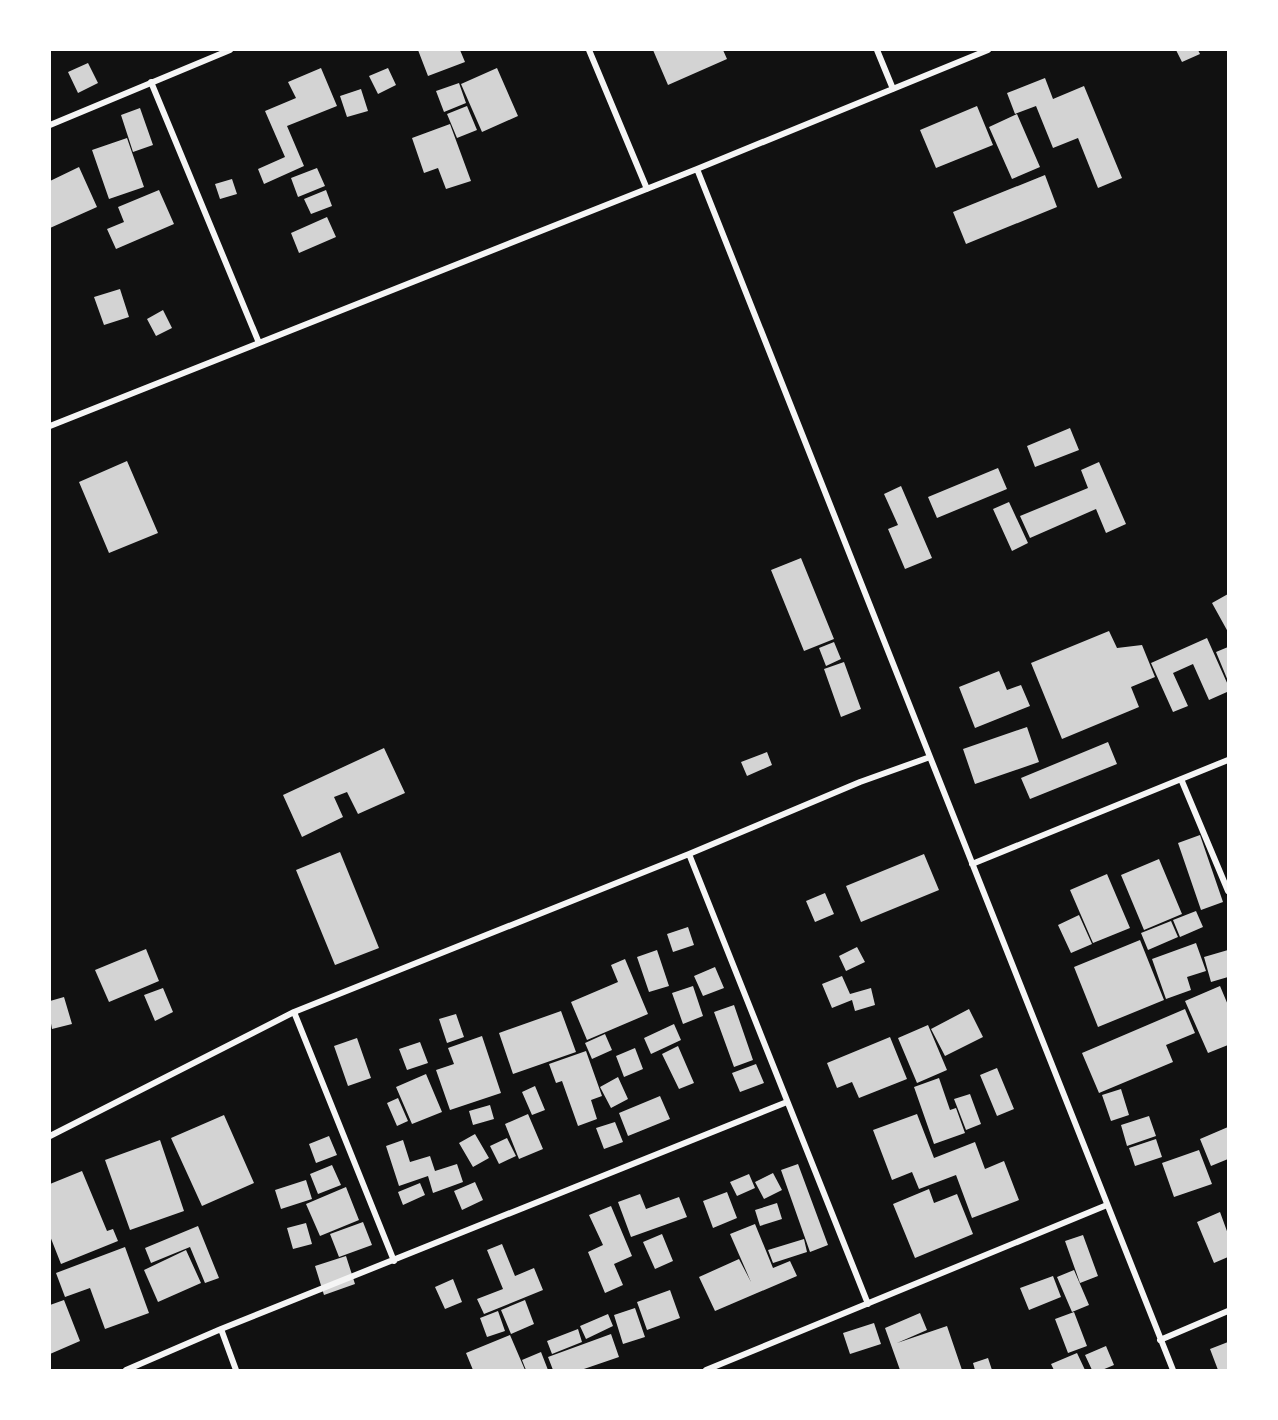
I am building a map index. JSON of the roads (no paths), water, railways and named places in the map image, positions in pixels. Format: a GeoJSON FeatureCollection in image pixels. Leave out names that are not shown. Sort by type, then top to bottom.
{"type":"FeatureCollection","features":[{"type":"Feature","properties":{"kind":"street"},"geometry":{"type":"LineString","coordinates":[[50,125],[230,50]]}},
{"type":"Feature","properties":{"kind":"street"},"geometry":{"type":"LineString","coordinates":[[589,50],[647,189]]}},
{"type":"Feature","properties":{"kind":"street"},"geometry":{"type":"LineString","coordinates":[[877,50],[893,88]]}},
{"type":"Feature","properties":{"kind":"street"},"geometry":{"type":"LineString","coordinates":[[50,426],[697,170],[988,50]]}},
{"type":"Feature","properties":{"kind":"street"},"geometry":{"type":"LineString","coordinates":[[151,82],[259,343]]}},
{"type":"Feature","properties":{"kind":"street"},"geometry":{"type":"LineString","coordinates":[[697,170],[1173,1371]]}},
{"type":"Feature","properties":{"kind":"street"},"geometry":{"type":"LineString","coordinates":[[50,1136],[294,1012],[689,854],[860,782],[930,757]]}},
{"type":"Feature","properties":{"kind":"street"},"geometry":{"type":"LineString","coordinates":[[972,864],[1228,760]]}},
{"type":"Feature","properties":{"kind":"street"},"geometry":{"type":"LineString","coordinates":[[1181,779],[1228,891]]}},
{"type":"Feature","properties":{"kind":"street"},"geometry":{"type":"LineString","coordinates":[[689,854],[868,1304]]}},
{"type":"Feature","properties":{"kind":"street"},"geometry":{"type":"LineString","coordinates":[[294,1012],[394,1261]]}},
{"type":"Feature","properties":{"kind":"street"},"geometry":{"type":"LineString","coordinates":[[126,1371],[222,1329],[787,1102]]}},
{"type":"Feature","properties":{"kind":"street"},"geometry":{"type":"LineString","coordinates":[[706,1371],[1107,1205]]}},
{"type":"Feature","properties":{"kind":"street"},"geometry":{"type":"LineString","coordinates":[[1160,1340],[1228,1311]]}},
{"type":"Feature","properties":{"kind":"street"},"geometry":{"type":"LineString","coordinates":[[222,1329],[236,1371]]}}]}
